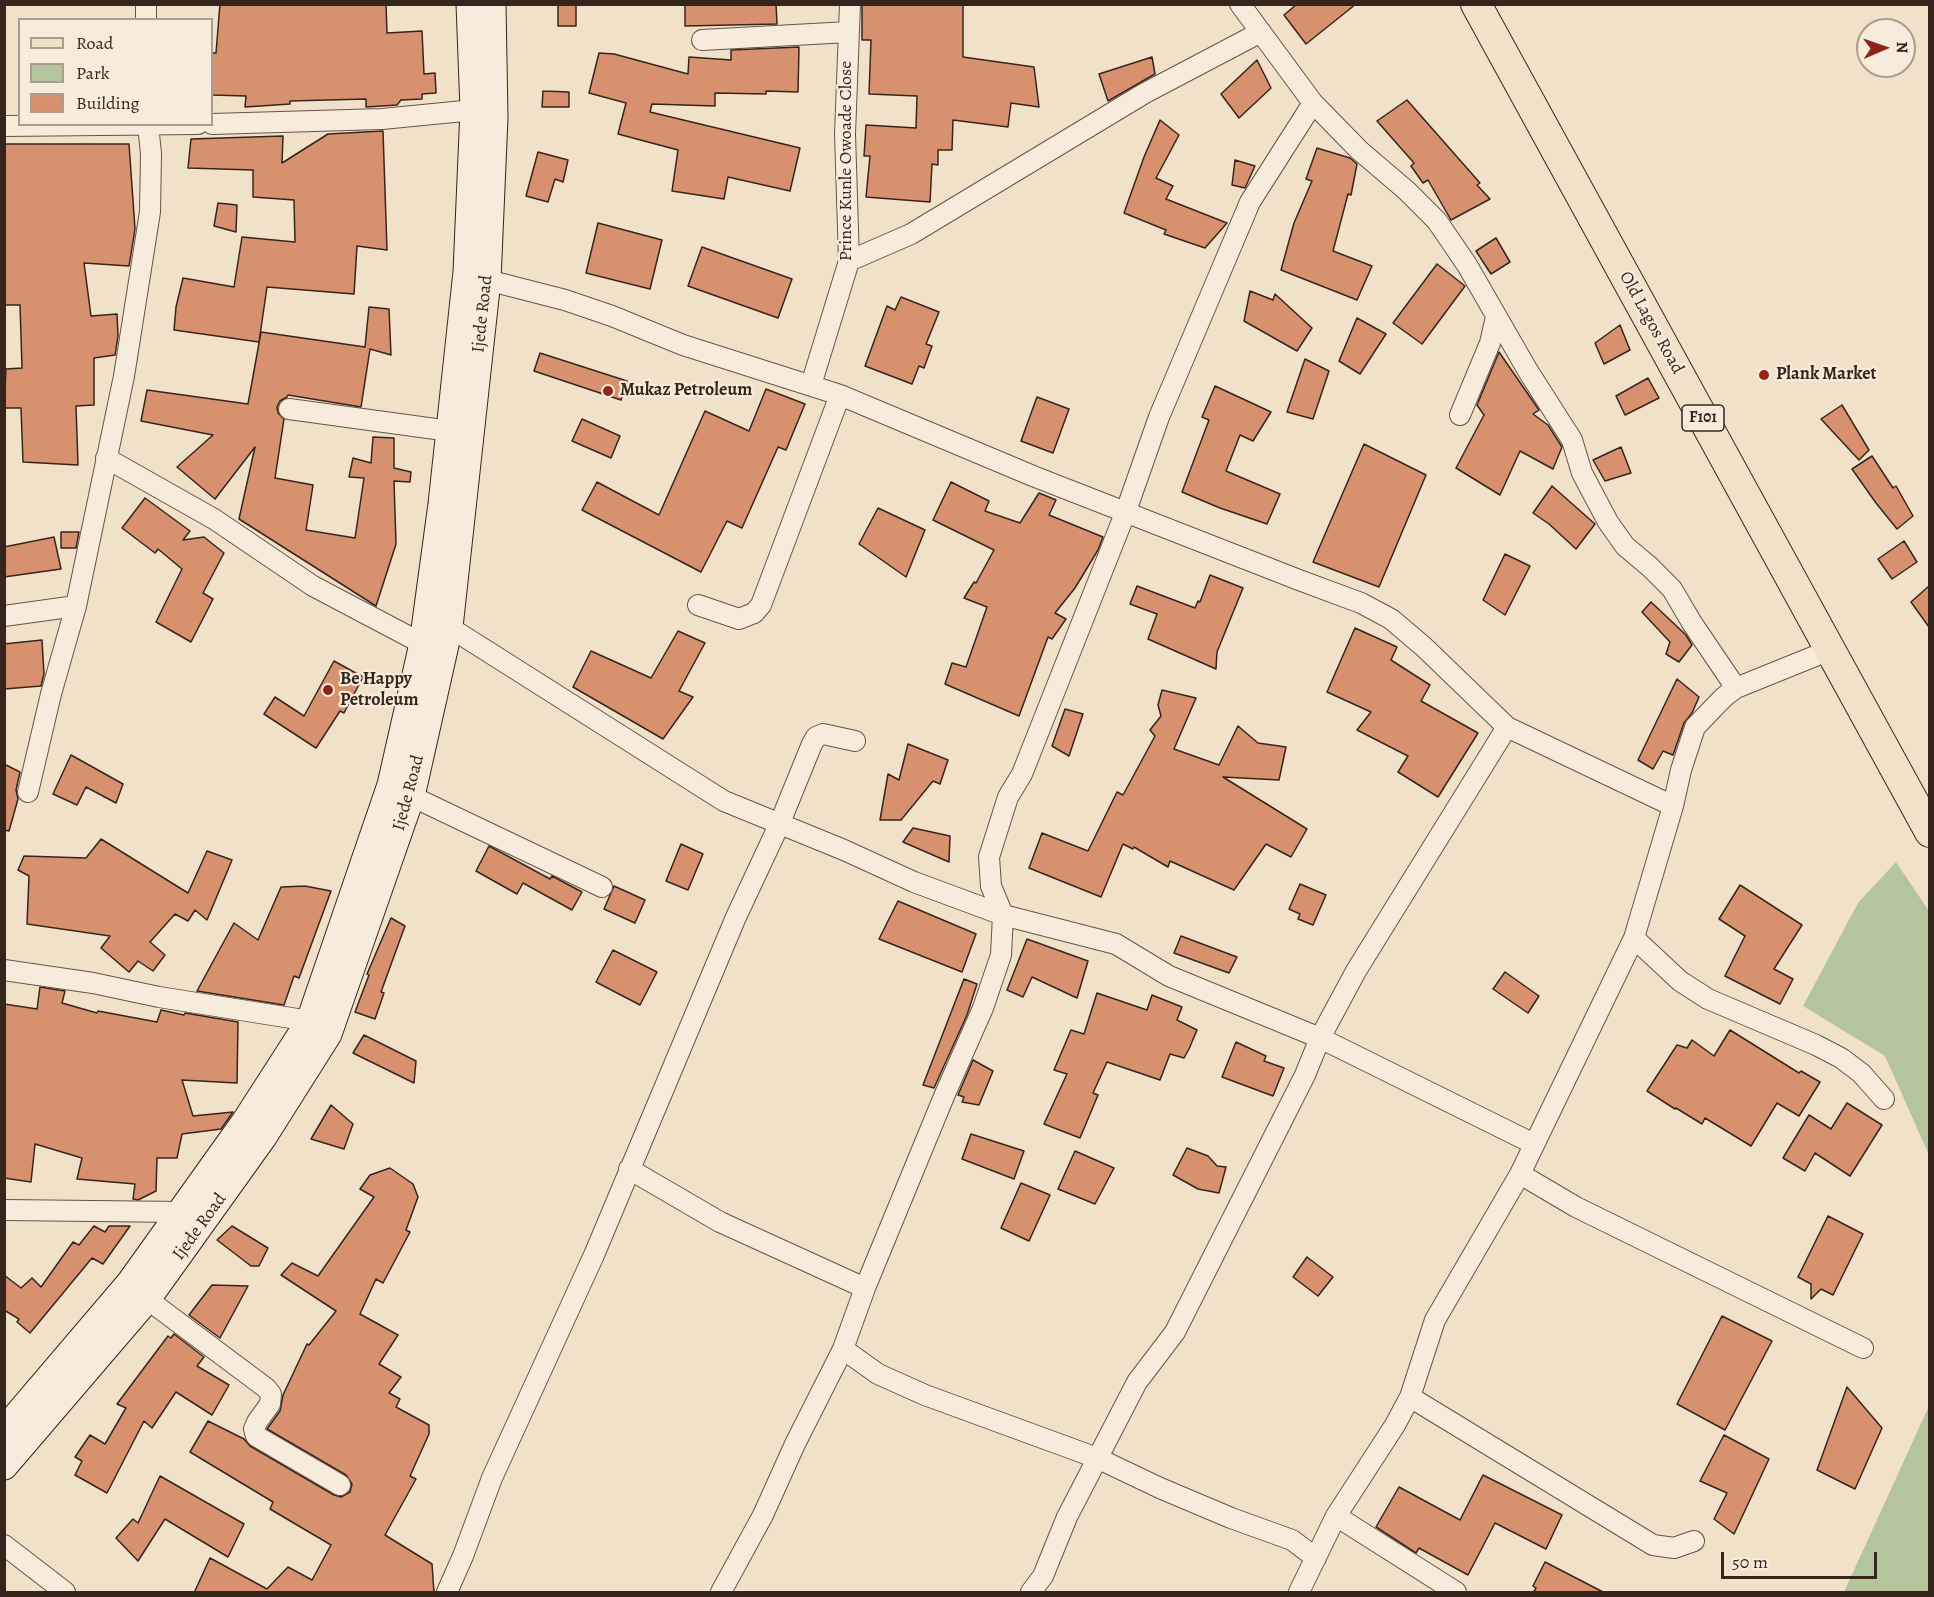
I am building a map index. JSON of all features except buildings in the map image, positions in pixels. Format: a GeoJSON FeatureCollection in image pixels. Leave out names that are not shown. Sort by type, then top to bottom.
{"type":"FeatureCollection","features":[{"type":"Feature","properties":{"kind":"main road","name":"Ijede Road"},"geometry":{"type":"LineString","coordinates":[[4,1431],[130,1283],[183,1212],[310,1021],[392,785],[423,644],[467,272],[474,110],[470,4]]}},
{"type":"Feature","properties":{"kind":"main road","name":"Ijede Road"},"geometry":{"type":"LineString","coordinates":[[4,1466],[147,1299],[263,1137],[328,1034],[411,796],[449,627],[487,280],[494,118],[492,4]]}},
{"type":"Feature","properties":{"kind":"main road","name":"Old Lagos Road"},"geometry":{"type":"LineString","coordinates":[[1476,4],[1929,832]]}},
{"type":"Feature","properties":{"kind":"street","name":"Prince Kunle Owoade Close"},"geometry":{"type":"LineString","coordinates":[[811,385],[849,261],[845,134],[849,4]]}},
{"type":"Feature","properties":{"kind":"street"},"geometry":{"type":"LineString","coordinates":[[1240,4],[1313,103],[1359,150],[1407,191],[1437,221],[1467,265],[1496,317],[1572,440],[1582,473],[1608,522],[1625,546],[1672,589],[1736,688]]}},
{"type":"Feature","properties":{"kind":"street"},"geometry":{"type":"LineString","coordinates":[[702,40],[849,32]]}},
{"type":"Feature","properties":{"kind":"street"},"geometry":{"type":"LineString","coordinates":[[849,261],[911,234],[1145,93],[1261,32]]}},
{"type":"Feature","properties":{"kind":"street"},"geometry":{"type":"LineString","coordinates":[[721,1593],[763,1515],[795,1444],[843,1349],[865,1288],[983,1008],[1000,955],[1003,915],[991,886],[989,857],[1008,797],[1022,774],[1126,512],[1159,417],[1250,202],[1313,103]]}},
{"type":"Feature","properties":{"kind":"street"},"geometry":{"type":"LineString","coordinates":[[213,124],[382,119],[474,110]]}},
{"type":"Feature","properties":{"kind":"street"},"geometry":{"type":"LineString","coordinates":[[28,792],[51,694],[76,606],[124,376],[150,212],[151,154],[148,126]]}},
{"type":"Feature","properties":{"kind":"street"},"geometry":{"type":"LineString","coordinates":[[487,280],[565,300],[683,345],[840,395],[1033,476],[1361,603],[1391,620],[1424,647],[1507,727],[1673,806]]}},
{"type":"Feature","properties":{"kind":"street"},"geometry":{"type":"LineString","coordinates":[[1460,415],[1490,343],[1496,317]]}},
{"type":"Feature","properties":{"kind":"street"},"geometry":{"type":"LineString","coordinates":[[698,605],[739,619],[754,613],[761,605],[840,395]]}},
{"type":"Feature","properties":{"kind":"street"},"geometry":{"type":"LineString","coordinates":[[289,409],[450,431]]}},
{"type":"Feature","properties":{"kind":"street"},"geometry":{"type":"LineString","coordinates":[[106,458],[214,519],[313,586],[423,644]]}},
{"type":"Feature","properties":{"kind":"street"},"geometry":{"type":"LineString","coordinates":[[4,616],[76,606]]}},
{"type":"Feature","properties":{"kind":"street"},"geometry":{"type":"LineString","coordinates":[[449,627],[724,801],[844,850],[914,882],[1003,915],[1116,944],[1169,976],[1320,1038],[1534,1144]]}},
{"type":"Feature","properties":{"kind":"street"},"geometry":{"type":"LineString","coordinates":[[1299,1593],[1336,1516],[1395,1425],[1410,1396],[1435,1320],[1520,1174],[1634,938],[1695,727],[1736,688],[1830,650]]}},
{"type":"Feature","properties":{"kind":"street"},"geometry":{"type":"LineString","coordinates":[[1030,1593],[1043,1576],[1066,1517],[1137,1382],[1175,1332],[1189,1300],[1305,1075],[1320,1038],[1356,971],[1507,727]]}},
{"type":"Feature","properties":{"kind":"street"},"geometry":{"type":"LineString","coordinates":[[447,1593],[492,1478],[594,1255],[736,917],[779,825],[816,736],[823,734],[855,741]]}},
{"type":"Feature","properties":{"kind":"street"},"geometry":{"type":"LineString","coordinates":[[411,796],[602,887]]}},
{"type":"Feature","properties":{"kind":"street"},"geometry":{"type":"LineString","coordinates":[[1634,938],[1680,981],[1708,999],[1841,1058],[1861,1073],[1884,1100]]}},
{"type":"Feature","properties":{"kind":"street"},"geometry":{"type":"LineString","coordinates":[[4,970],[93,983],[159,997],[310,1021]]}},
{"type":"Feature","properties":{"kind":"street"},"geometry":{"type":"LineString","coordinates":[[629,1169],[720,1222],[865,1288]]}},
{"type":"Feature","properties":{"kind":"street"},"geometry":{"type":"LineString","coordinates":[[1520,1174],[1576,1207],[1863,1348]]}},
{"type":"Feature","properties":{"kind":"street"},"geometry":{"type":"LineString","coordinates":[[4,1210],[183,1212]]}},
{"type":"Feature","properties":{"kind":"street"},"geometry":{"type":"LineString","coordinates":[[147,1299],[271,1394],[270,1404],[254,1429],[256,1436],[340,1485]]}},
{"type":"Feature","properties":{"kind":"street"},"geometry":{"type":"LineString","coordinates":[[843,1349],[878,1374],[925,1395],[1098,1458],[1160,1488],[1231,1518],[1292,1540],[1316,1558]]}},
{"type":"Feature","properties":{"kind":"street"},"geometry":{"type":"LineString","coordinates":[[1410,1396],[1653,1545],[1674,1548],[1694,1541]]}},
{"type":"Feature","properties":{"kind":"street"},"geometry":{"type":"LineString","coordinates":[[1336,1516],[1456,1593]]}},
{"type":"Feature","properties":{"kind":"street"},"geometry":{"type":"LineString","coordinates":[[4,1545],[65,1593]]}},
{"type":"Feature","properties":{"kind":"green space"},"geometry":{"type":"Polygon","coordinates":[[[1896,862],[1929,911],[1929,1155],[1885,1056],[1803,1006],[1858,903],[1896,862]]]}},
{"type":"Feature","properties":{"kind":"green space"},"geometry":{"type":"Polygon","coordinates":[[[1929,1406],[1929,1592],[1844,1592],[1929,1406]]]}},
{"type":"Feature","properties":{"kind":"place","name":"Plank Market"},"geometry":{"type":"Point","coordinates":[1764,375]}},
{"type":"Feature","properties":{"kind":"place","name":"Mukaz Petroleum"},"geometry":{"type":"Point","coordinates":[608,391]}},
{"type":"Feature","properties":{"kind":"place","name":"Be Happy Petroleum"},"geometry":{"type":"Point","coordinates":[328,690]}}]}
